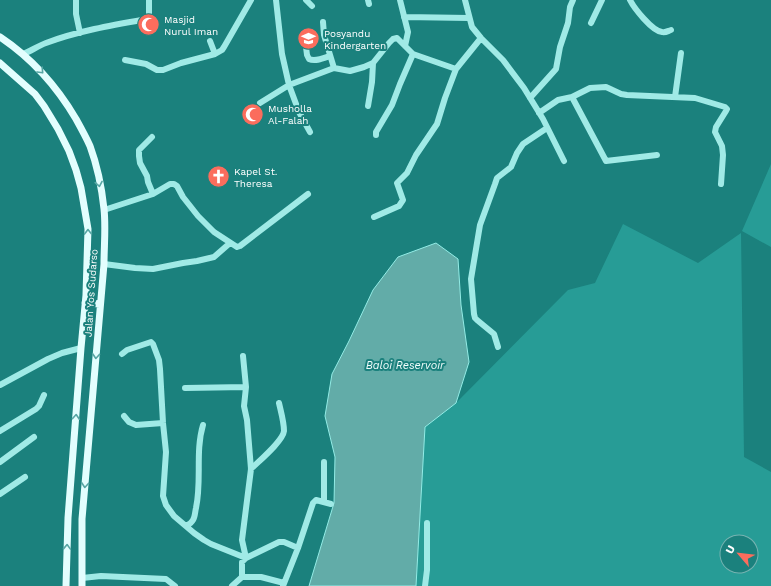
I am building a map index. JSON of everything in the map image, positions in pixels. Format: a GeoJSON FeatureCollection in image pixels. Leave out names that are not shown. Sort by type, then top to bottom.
{"type":"FeatureCollection","features":[{"type":"Feature","properties":{"kind":"main road","name":"Jalan Yos Sudarso"},"geometry":{"type":"LineString","coordinates":[[0,37],[14,46],[35,64],[51,82],[85,135],[97,172],[104,210],[104,264],[82,519],[82,586]]}},
{"type":"Feature","properties":{"kind":"main road","name":"Jalan Yos Sudarso"},"geometry":{"type":"LineString","coordinates":[[0,62],[35,94],[44,106],[69,151],[81,188],[88,229],[85,302],[68,518],[66,586]]}},
{"type":"Feature","properties":{"kind":"main road"},"geometry":{"type":"LineString","coordinates":[[85,302],[100,304]]}},
{"type":"Feature","properties":{"kind":"street"},"geometry":{"type":"LineString","coordinates":[[76,0],[76,14],[80,33]]}},
{"type":"Feature","properties":{"kind":"street"},"geometry":{"type":"LineString","coordinates":[[23,54],[44,44],[80,33],[147,19],[150,15],[148,0]]}},
{"type":"Feature","properties":{"kind":"street"},"geometry":{"type":"LineString","coordinates":[[125,60],[146,64],[157,70],[163,70],[215,54],[224,47],[251,0]]}},
{"type":"Feature","properties":{"kind":"street"},"geometry":{"type":"LineString","coordinates":[[276,0],[282,54],[289,85],[299,112],[310,132]]}},
{"type":"Feature","properties":{"kind":"street"},"geometry":{"type":"LineString","coordinates":[[306,0],[312,6]]}},
{"type":"Feature","properties":{"kind":"street"},"geometry":{"type":"LineString","coordinates":[[400,0],[408,32],[405,46]]}},
{"type":"Feature","properties":{"kind":"street"},"geometry":{"type":"LineString","coordinates":[[465,0],[472,27],[503,60],[524,88],[564,161]]}},
{"type":"Feature","properties":{"kind":"street"},"geometry":{"type":"LineString","coordinates":[[530,98],[556,69],[560,47],[568,23],[570,7],[573,0]]}},
{"type":"Feature","properties":{"kind":"street"},"geometry":{"type":"LineString","coordinates":[[591,23],[601,0]]}},
{"type":"Feature","properties":{"kind":"street"},"geometry":{"type":"LineString","coordinates":[[630,0],[647,22],[658,31],[663,33],[671,30]]}},
{"type":"Feature","properties":{"kind":"street"},"geometry":{"type":"LineString","coordinates":[[404,17],[469,18]]}},
{"type":"Feature","properties":{"kind":"street"},"geometry":{"type":"LineString","coordinates":[[323,22],[324,35],[334,68]]}},
{"type":"Feature","properties":{"kind":"street"},"geometry":{"type":"LineString","coordinates":[[260,103],[289,85],[334,68],[350,71],[373,63],[389,43],[393,39],[397,38],[413,54],[456,69]]}},
{"type":"Feature","properties":{"kind":"street"},"geometry":{"type":"LineString","coordinates":[[374,217],[399,206],[403,200],[397,183],[407,173],[416,155],[437,124],[456,69],[481,38]]}},
{"type":"Feature","properties":{"kind":"street"},"geometry":{"type":"LineString","coordinates":[[305,39],[309,59],[323,59],[330,56]]}},
{"type":"Feature","properties":{"kind":"street"},"geometry":{"type":"LineString","coordinates":[[210,41],[215,54]]}},
{"type":"Feature","properties":{"kind":"street"},"geometry":{"type":"LineString","coordinates":[[676,97],[681,53]]}},
{"type":"Feature","properties":{"kind":"street"},"geometry":{"type":"LineString","coordinates":[[376,136],[376,132],[392,105],[413,54]]}},
{"type":"Feature","properties":{"kind":"street"},"geometry":{"type":"LineString","coordinates":[[368,106],[372,82],[373,63]]}},
{"type":"Feature","properties":{"kind":"street"},"geometry":{"type":"LineString","coordinates":[[539,113],[558,100],[572,97],[590,88],[606,87],[621,94],[695,98],[727,109],[716,127],[715,132],[722,146],[723,155],[721,184]]}},
{"type":"Feature","properties":{"kind":"street"},"geometry":{"type":"LineString","coordinates":[[572,97],[606,161],[657,155]]}},
{"type":"Feature","properties":{"kind":"street"},"geometry":{"type":"LineString","coordinates":[[498,347],[494,334],[475,318],[474,314],[471,279],[480,225],[497,178],[511,167],[523,144],[547,128]]}},
{"type":"Feature","properties":{"kind":"street"},"geometry":{"type":"LineString","coordinates":[[152,137],[141,148],[138,156],[153,194]]}},
{"type":"Feature","properties":{"kind":"street"},"geometry":{"type":"LineString","coordinates":[[104,210],[153,194],[170,184],[175,185],[198,216],[214,232],[235,247],[240,246],[308,194]]}},
{"type":"Feature","properties":{"kind":"street"},"geometry":{"type":"LineString","coordinates":[[104,264],[153,269],[214,257],[230,243]]}},
{"type":"Feature","properties":{"kind":"street"},"geometry":{"type":"LineString","coordinates":[[122,354],[127,350],[150,342],[153,344],[160,365],[166,452],[163,488],[164,500],[169,510],[194,533],[211,544],[246,558]]}},
{"type":"Feature","properties":{"kind":"street"},"geometry":{"type":"LineString","coordinates":[[0,385],[48,359],[62,353],[81,348]]}},
{"type":"Feature","properties":{"kind":"street"},"geometry":{"type":"LineString","coordinates":[[243,356],[246,387],[244,406],[248,428],[251,469],[242,540],[246,558]]}},
{"type":"Feature","properties":{"kind":"street"},"geometry":{"type":"LineString","coordinates":[[185,388],[246,387]]}},
{"type":"Feature","properties":{"kind":"street"},"geometry":{"type":"LineString","coordinates":[[0,431],[36,409],[44,395]]}},
{"type":"Feature","properties":{"kind":"street"},"geometry":{"type":"LineString","coordinates":[[251,469],[283,436],[284,430],[280,403]]}},
{"type":"Feature","properties":{"kind":"street"},"geometry":{"type":"LineString","coordinates":[[124,416],[136,425],[163,423]]}},
{"type":"Feature","properties":{"kind":"street"},"geometry":{"type":"LineString","coordinates":[[186,526],[194,520],[199,475],[198,457],[200,433],[203,425]]}},
{"type":"Feature","properties":{"kind":"street"},"geometry":{"type":"LineString","coordinates":[[0,462],[34,437]]}},
{"type":"Feature","properties":{"kind":"street"},"geometry":{"type":"LineString","coordinates":[[324,462],[324,502]]}},
{"type":"Feature","properties":{"kind":"street"},"geometry":{"type":"LineString","coordinates":[[0,494],[25,477]]}},
{"type":"Feature","properties":{"kind":"street"},"geometry":{"type":"LineString","coordinates":[[232,586],[242,577],[261,577],[283,585],[298,548],[313,502],[316,500],[331,504]]}},
{"type":"Feature","properties":{"kind":"street"},"geometry":{"type":"LineString","coordinates":[[425,586],[427,570],[426,523]]}},
{"type":"Feature","properties":{"kind":"street"},"geometry":{"type":"LineString","coordinates":[[242,577],[242,562],[246,558],[279,542],[284,542],[298,548]]}},
{"type":"Feature","properties":{"kind":"street"},"geometry":{"type":"LineString","coordinates":[[82,578],[101,576],[166,579],[175,586]]}},
{"type":"Feature","properties":{"kind":"green space"},"geometry":{"type":"Polygon","coordinates":[[[771,164],[771,247],[742,231],[771,164]]]}},
{"type":"Feature","properties":{"kind":"green space"},"geometry":{"type":"Polygon","coordinates":[[[623,224],[698,263],[741,233],[744,457],[771,472],[771,586],[416,586],[425,426],[456,403],[568,290],[595,283],[623,224]]]}},
{"type":"Feature","properties":{"kind":"water","name":"Baloi Reservoir"},"geometry":{"type":"Polygon","coordinates":[[[436,243],[458,259],[461,305],[469,362],[456,403],[425,427],[416,586],[309,586],[334,503],[335,457],[325,416],[332,374],[373,290],[398,257],[436,243]]]}},
{"type":"Feature","properties":{"kind":"place","name":"Masjid Nurul Iman"},"geometry":{"type":"Point","coordinates":[149,25]}},
{"type":"Feature","properties":{"kind":"place","name":"Posyandu Kindergarten"},"geometry":{"type":"Point","coordinates":[309,39]}},
{"type":"Feature","properties":{"kind":"place","name":"Musholla Al-Falah"},"geometry":{"type":"Point","coordinates":[253,114]}},
{"type":"Feature","properties":{"kind":"place","name":"Kapel St. Theresa"},"geometry":{"type":"Point","coordinates":[219,177]}}]}
